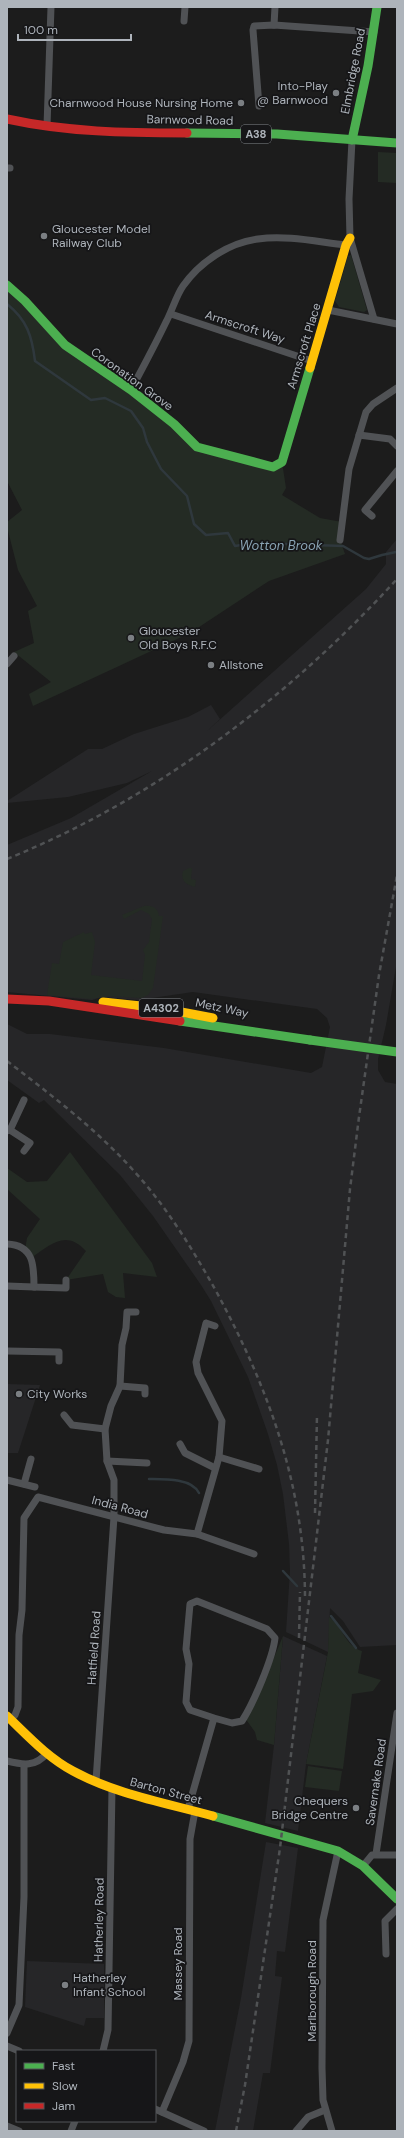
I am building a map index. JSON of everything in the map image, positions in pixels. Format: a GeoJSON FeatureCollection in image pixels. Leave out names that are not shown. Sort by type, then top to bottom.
{"type":"FeatureCollection","features":[{"type":"Feature","properties":{"kind":"main road","name":"Elmbridge Road"},"geometry":{"type":"LineString","coordinates":[[352,140],[374,32],[377,7]]}},
{"type":"Feature","properties":{"kind":"main road","name":"Barnwood Road"},"geometry":{"type":"LineString","coordinates":[[7,119],[47,126],[177,134],[237,133],[293,135],[397,143]]}},
{"type":"Feature","properties":{"kind":"main road","name":"Armscroft Place"},"geometry":{"type":"LineString","coordinates":[[282,462],[348,241]]}},
{"type":"Feature","properties":{"kind":"main road","name":"Coronation Grove"},"geometry":{"type":"LineString","coordinates":[[7,285],[25,301],[65,345],[131,390],[174,424],[198,447],[273,467],[282,462]]}},
{"type":"Feature","properties":{"kind":"main road","name":"Metz Way"},"geometry":{"type":"LineString","coordinates":[[7,999],[49,1001],[397,1052]]}},
{"type":"Feature","properties":{"kind":"main road","name":"Barton Street"},"geometry":{"type":"LineString","coordinates":[[9,1718],[47,1753],[72,1771],[112,1788],[338,1851],[364,1866],[397,1899]]}},
{"type":"Feature","properties":{"kind":"street"},"geometry":{"type":"LineString","coordinates":[[47,126],[51,7]]}},
{"type":"Feature","properties":{"kind":"street"},"geometry":{"type":"LineString","coordinates":[[184,7],[184,21]]}},
{"type":"Feature","properties":{"kind":"street"},"geometry":{"type":"LineString","coordinates":[[274,25],[275,7]]}},
{"type":"Feature","properties":{"kind":"street"},"geometry":{"type":"LineString","coordinates":[[259,106],[253,30],[257,25],[374,32]]}},
{"type":"Feature","properties":{"kind":"street"},"geometry":{"type":"LineString","coordinates":[[352,140],[348,241],[374,319]]}},
{"type":"Feature","properties":{"kind":"street"},"geometry":{"type":"LineString","coordinates":[[131,390],[171,314],[182,287],[194,273],[221,252],[239,244],[258,239],[279,238],[348,241]]}},
{"type":"Feature","properties":{"kind":"street"},"geometry":{"type":"LineString","coordinates":[[328,310],[397,324]]}},
{"type":"Feature","properties":{"kind":"street","name":"Armscroft Way"},"geometry":{"type":"LineString","coordinates":[[171,314],[312,361]]}},
{"type":"Feature","properties":{"kind":"street"},"geometry":{"type":"LineString","coordinates":[[340,540],[349,469],[359,435],[370,408],[397,388]]}},
{"type":"Feature","properties":{"kind":"street"},"geometry":{"type":"LineString","coordinates":[[359,435],[390,439],[397,446]]}},
{"type":"Feature","properties":{"kind":"street"},"geometry":{"type":"LineString","coordinates":[[372,516],[365,510],[397,471]]}},
{"type":"Feature","properties":{"kind":"street"},"geometry":{"type":"LineString","coordinates":[[7,664],[14,656]]}},
{"type":"Feature","properties":{"kind":"street"},"geometry":{"type":"LineString","coordinates":[[24,1100],[8,1130],[30,1143],[24,1151]]}},
{"type":"Feature","properties":{"kind":"street"},"geometry":{"type":"LineString","coordinates":[[7,1244],[14,1244],[28,1252],[34,1264],[34,1287]]}},
{"type":"Feature","properties":{"kind":"street"},"geometry":{"type":"LineString","coordinates":[[7,1286],[66,1288],[66,1280]]}},
{"type":"Feature","properties":{"kind":"street"},"geometry":{"type":"LineString","coordinates":[[136,1312],[127,1312],[126,1328],[122,1345],[120,1386],[145,1388],[145,1394]]}},
{"type":"Feature","properties":{"kind":"street"},"geometry":{"type":"LineString","coordinates":[[199,1320],[215,1326]]}},
{"type":"Feature","properties":{"kind":"street"},"geometry":{"type":"LineString","coordinates":[[197,1534],[215,1468],[220,1457],[222,1421],[198,1373],[196,1362],[206,1323]]}},
{"type":"Feature","properties":{"kind":"street"},"geometry":{"type":"LineString","coordinates":[[7,1351],[59,1352],[59,1361]]}},
{"type":"Feature","properties":{"kind":"street","name":"Hatfield Road"},"geometry":{"type":"LineString","coordinates":[[96,1781],[114,1517],[114,1480],[108,1461],[105,1429],[111,1406],[120,1386]]}},
{"type":"Feature","properties":{"kind":"street"},"geometry":{"type":"LineString","coordinates":[[64,1415],[72,1425],[105,1429]]}},
{"type":"Feature","properties":{"kind":"street"},"geometry":{"type":"LineString","coordinates":[[180,1444],[185,1453],[215,1468]]}},
{"type":"Feature","properties":{"kind":"street"},"geometry":{"type":"LineString","coordinates":[[220,1457],[259,1469]]}},
{"type":"Feature","properties":{"kind":"street"},"geometry":{"type":"LineString","coordinates":[[24,1484],[31,1459]]}},
{"type":"Feature","properties":{"kind":"street"},"geometry":{"type":"LineString","coordinates":[[108,1461],[147,1463]]}},
{"type":"Feature","properties":{"kind":"street"},"geometry":{"type":"LineString","coordinates":[[7,1480],[35,1487]]}},
{"type":"Feature","properties":{"kind":"street","name":"India Road"},"geometry":{"type":"LineString","coordinates":[[9,1718],[15,1715],[18,1707],[18,1636],[22,1610],[24,1518],[38,1497],[164,1530],[197,1534],[254,1554]]}},
{"type":"Feature","properties":{"kind":"street"},"geometry":{"type":"LineString","coordinates":[[197,1601],[267,1629],[275,1638],[258,1687],[242,1721],[232,1724],[214,1718],[190,1710],[186,1702],[189,1664],[186,1649],[188,1611],[190,1604],[197,1601]]}},
{"type":"Feature","properties":{"kind":"street","name":"Savernake Road"},"geometry":{"type":"LineString","coordinates":[[376,1854],[397,1713]]}},
{"type":"Feature","properties":{"kind":"street","name":"Massey Road"},"geometry":{"type":"LineString","coordinates":[[158,2111],[183,2062],[189,2041],[191,1810],[214,1718]]}},
{"type":"Feature","properties":{"kind":"street"},"geometry":{"type":"LineString","coordinates":[[7,1761],[24,1766],[42,1760],[47,1753]]}},
{"type":"Feature","properties":{"kind":"street"},"geometry":{"type":"LineString","coordinates":[[7,2033],[19,2005],[24,1898],[24,1766]]}},
{"type":"Feature","properties":{"kind":"street","name":"Hatherley Road"},"geometry":{"type":"LineString","coordinates":[[103,2050],[108,2030],[112,1788]]}},
{"type":"Feature","properties":{"kind":"street","name":"Marlborough Road"},"geometry":{"type":"LineString","coordinates":[[332,2131],[325,2110],[322,2068],[323,1916],[338,1851]]}},
{"type":"Feature","properties":{"kind":"street"},"geometry":{"type":"LineString","coordinates":[[364,1866],[372,1855],[397,1855]]}},
{"type":"Feature","properties":{"kind":"street"},"geometry":{"type":"LineString","coordinates":[[386,1954],[385,1921],[397,1909]]}},
{"type":"Feature","properties":{"kind":"street"},"geometry":{"type":"LineString","coordinates":[[7,2046],[17,2050]]}},
{"type":"Feature","properties":{"kind":"street"},"geometry":{"type":"LineString","coordinates":[[296,2131],[308,2117],[325,2110]]}},
{"type":"Feature","properties":{"kind":"street"},"geometry":{"type":"LineString","coordinates":[[158,2111],[204,2131]]}},
{"type":"Feature","properties":{"kind":"street"},"geometry":{"type":"LineString","coordinates":[[7,2126],[19,2131]]}},
{"type":"Feature","properties":{"kind":"shaded area"},"geometry":{"type":"Polygon","coordinates":[[[378,152],[397,153],[397,183],[378,182],[378,152]]]}},
{"type":"Feature","properties":{"kind":"shaded area"},"geometry":{"type":"Polygon","coordinates":[[[351,255],[367,310],[364,312],[339,307],[335,301],[348,256],[351,255]]]}},
{"type":"Feature","properties":{"kind":"shaded area"},"geometry":{"type":"Polygon","coordinates":[[[7,285],[65,345],[131,390],[197,447],[273,467],[282,462],[286,488],[282,495],[320,518],[342,522],[340,540],[345,554],[269,581],[190,633],[33,706],[29,694],[51,682],[14,652],[34,643],[28,611],[37,606],[18,570],[7,527],[7,522],[22,510],[7,481],[7,285]]]}},
{"type":"Feature","properties":{"kind":"shaded area"},"geometry":{"type":"Polygon","coordinates":[[[397,539],[397,961],[386,1025],[378,1059],[378,1070],[385,1082],[397,1084],[397,1645],[360,1647],[343,1621],[330,1608],[328,1652],[286,1632],[290,1571],[289,1544],[283,1494],[277,1465],[248,1377],[211,1301],[153,1216],[120,1175],[44,1100],[39,1103],[7,1080],[7,1024],[27,1034],[50,1034],[164,1048],[311,1073],[322,1067],[330,1027],[327,1018],[317,1009],[193,992],[138,1000],[102,997],[92,1000],[7,992],[7,845],[71,818],[152,771],[127,783],[68,797],[7,803],[7,801],[88,749],[102,749],[134,734],[188,717],[211,705],[220,719],[206,732],[366,589],[386,564],[386,552],[397,539]]]}},
{"type":"Feature","properties":{"kind":"shaded area"},"geometry":{"type":"Polygon","coordinates":[[[192,868],[191,879],[196,880],[195,887],[187,884],[182,877],[183,871],[192,868]]]}},
{"type":"Feature","properties":{"kind":"shaded area"},"geometry":{"type":"Polygon","coordinates":[[[144,906],[154,907],[159,916],[163,916],[153,988],[148,995],[141,998],[109,996],[91,999],[47,995],[52,963],[59,964],[63,942],[84,932],[85,934],[92,932],[95,942],[91,975],[142,981],[145,955],[143,950],[149,942],[152,919],[149,914],[141,910],[124,919],[122,915],[144,906]]]}},
{"type":"Feature","properties":{"kind":"shaded area"},"geometry":{"type":"Polygon","coordinates":[[[70,1152],[152,1263],[157,1277],[123,1273],[125,1298],[116,1297],[108,1292],[103,1274],[66,1280],[86,1251],[78,1244],[65,1240],[58,1241],[31,1258],[25,1250],[27,1238],[40,1219],[7,1189],[7,1168],[27,1182],[47,1181],[70,1152]]]}},
{"type":"Feature","properties":{"kind":"shaded area"},"geometry":{"type":"Polygon","coordinates":[[[7,1384],[40,1385],[18,1453],[7,1453],[7,1384]]]}},
{"type":"Feature","properties":{"kind":"shaded area"},"geometry":{"type":"Polygon","coordinates":[[[329,1617],[338,1626],[348,1641],[356,1649],[362,1651],[358,1673],[381,1680],[373,1691],[352,1694],[343,1769],[306,1764],[328,1652],[329,1617]]]}},
{"type":"Feature","properties":{"kind":"shaded area"},"geometry":{"type":"Polygon","coordinates":[[[283,1636],[327,1656],[306,1764],[298,1831],[265,1823],[274,1745],[283,1636]]]}},
{"type":"Feature","properties":{"kind":"shaded area"},"geometry":{"type":"Polygon","coordinates":[[[283,1636],[274,1745],[257,1740],[255,1732],[245,1718],[258,1696],[283,1636]]]}},
{"type":"Feature","properties":{"kind":"shaded area"},"geometry":{"type":"Polygon","coordinates":[[[308,1766],[342,1771],[339,1791],[305,1787],[308,1766]]]}},
{"type":"Feature","properties":{"kind":"shaded area"},"geometry":{"type":"Polygon","coordinates":[[[266,1842],[298,1848],[285,1952],[277,1951],[275,1976],[282,1977],[270,2073],[263,2073],[253,2131],[215,2131],[241,1998],[266,1842]]]}},
{"type":"Feature","properties":{"kind":"shaded area","name":"Hatherley Infant School"},"geometry":{"type":"Polygon","coordinates":[[[27,1961],[104,1964],[104,2018],[86,2018],[84,2026],[25,2007],[27,1961]]]}},
{"type":"Feature","properties":{"kind":"waterway","name":"Wotton Brook"},"geometry":{"type":"LineString","coordinates":[[7,304],[24,322],[30,336],[35,361],[91,400],[105,398],[131,411],[143,428],[147,442],[161,469],[187,496],[194,524],[206,535],[228,533],[235,546],[253,543],[343,546],[364,558],[369,559],[396,552]]}},
{"type":"Feature","properties":{"kind":"waterway"},"geometry":{"type":"LineString","coordinates":[[149,1479],[177,1480],[190,1484],[199,1493]]}},
{"type":"Feature","properties":{"kind":"waterway"},"geometry":{"type":"LineString","coordinates":[[283,1571],[297,1586]]}},
{"type":"Feature","properties":{"kind":"waterway"},"geometry":{"type":"LineString","coordinates":[[331,1616],[356,1648]]}},
{"type":"Feature","properties":{"kind":"railway"},"geometry":{"type":"LineString","coordinates":[[7,859],[62,834],[116,806],[168,775],[217,741],[265,704],[311,664],[355,623],[397,579]]}},
{"type":"Feature","properties":{"kind":"railway"},"geometry":{"type":"LineString","coordinates":[[236,2131],[245,2085],[280,1848],[328,1440],[350,1189],[379,975],[397,875]]}},
{"type":"Feature","properties":{"kind":"railway"},"geometry":{"type":"LineString","coordinates":[[7,1061],[88,1126],[133,1170],[157,1198],[178,1228],[216,1291],[235,1328],[267,1402],[291,1478],[299,1517],[305,1599]]}},
{"type":"Feature","properties":{"kind":"railway"},"geometry":{"type":"LineString","coordinates":[[315,1513],[317,1415]]}},
{"type":"Feature","properties":{"kind":"railway"},"geometry":{"type":"LineString","coordinates":[[299,1638],[300,1592]]}},
{"type":"Feature","properties":{"kind":"traffic: fast"},"geometry":{"type":"LineString","coordinates":[[352,140],[368,66],[377,7]]}},
{"type":"Feature","properties":{"kind":"traffic: fast"},"geometry":{"type":"LineString","coordinates":[[187,133],[277,134],[397,143]]}},
{"type":"Feature","properties":{"kind":"traffic: fast"},"geometry":{"type":"LineString","coordinates":[[7,285],[25,301],[65,345],[131,390],[174,424],[197,447],[273,467],[282,462],[310,368]]}},
{"type":"Feature","properties":{"kind":"traffic: fast"},"geometry":{"type":"LineString","coordinates":[[180,1021],[310,1040]]}},
{"type":"Feature","properties":{"kind":"traffic: fast"},"geometry":{"type":"LineString","coordinates":[[310,1040],[397,1052]]}},
{"type":"Feature","properties":{"kind":"traffic: fast"},"geometry":{"type":"LineString","coordinates":[[213,1816],[338,1851],[363,1866],[397,1899]]}},
{"type":"Feature","properties":{"kind":"traffic: slow"},"geometry":{"type":"LineString","coordinates":[[310,368],[346,245],[350,238]]}},
{"type":"Feature","properties":{"kind":"traffic: slow"},"geometry":{"type":"LineString","coordinates":[[103,1002],[160,1008],[213,1018]]}},
{"type":"Feature","properties":{"kind":"traffic: slow"},"geometry":{"type":"LineString","coordinates":[[7,1716],[55,1760],[89,1779],[123,1792],[213,1816]]}},
{"type":"Feature","properties":{"kind":"traffic: jam"},"geometry":{"type":"LineString","coordinates":[[7,119],[52,127],[97,131],[187,133]]}},
{"type":"Feature","properties":{"kind":"traffic: jam"},"geometry":{"type":"LineString","coordinates":[[7,999],[49,1001],[180,1021]]}},
{"type":"Feature","properties":{"kind":"place","name":"Into-Play @ Barnwood"},"geometry":{"type":"Point","coordinates":[336,93]}},
{"type":"Feature","properties":{"kind":"place","name":"Charnwood House Nursing Home"},"geometry":{"type":"Point","coordinates":[241,103]}},
{"type":"Feature","properties":{"kind":"place","name":"Gloucester Model Railway Club"},"geometry":{"type":"Point","coordinates":[44,236]}},
{"type":"Feature","properties":{"kind":"place","name":"Gloucester Old Boys R.F.C"},"geometry":{"type":"Point","coordinates":[131,638]}},
{"type":"Feature","properties":{"kind":"place","name":"Allstone"},"geometry":{"type":"Point","coordinates":[211,665]}},
{"type":"Feature","properties":{"kind":"place","name":"City Works"},"geometry":{"type":"Point","coordinates":[19,1394]}},
{"type":"Feature","properties":{"kind":"place","name":"Chequers Bridge Centre"},"geometry":{"type":"Point","coordinates":[356,1808]}},
{"type":"Feature","properties":{"kind":"place","name":"Hatherley Infant School"},"geometry":{"type":"Point","coordinates":[65,1985]}}]}
